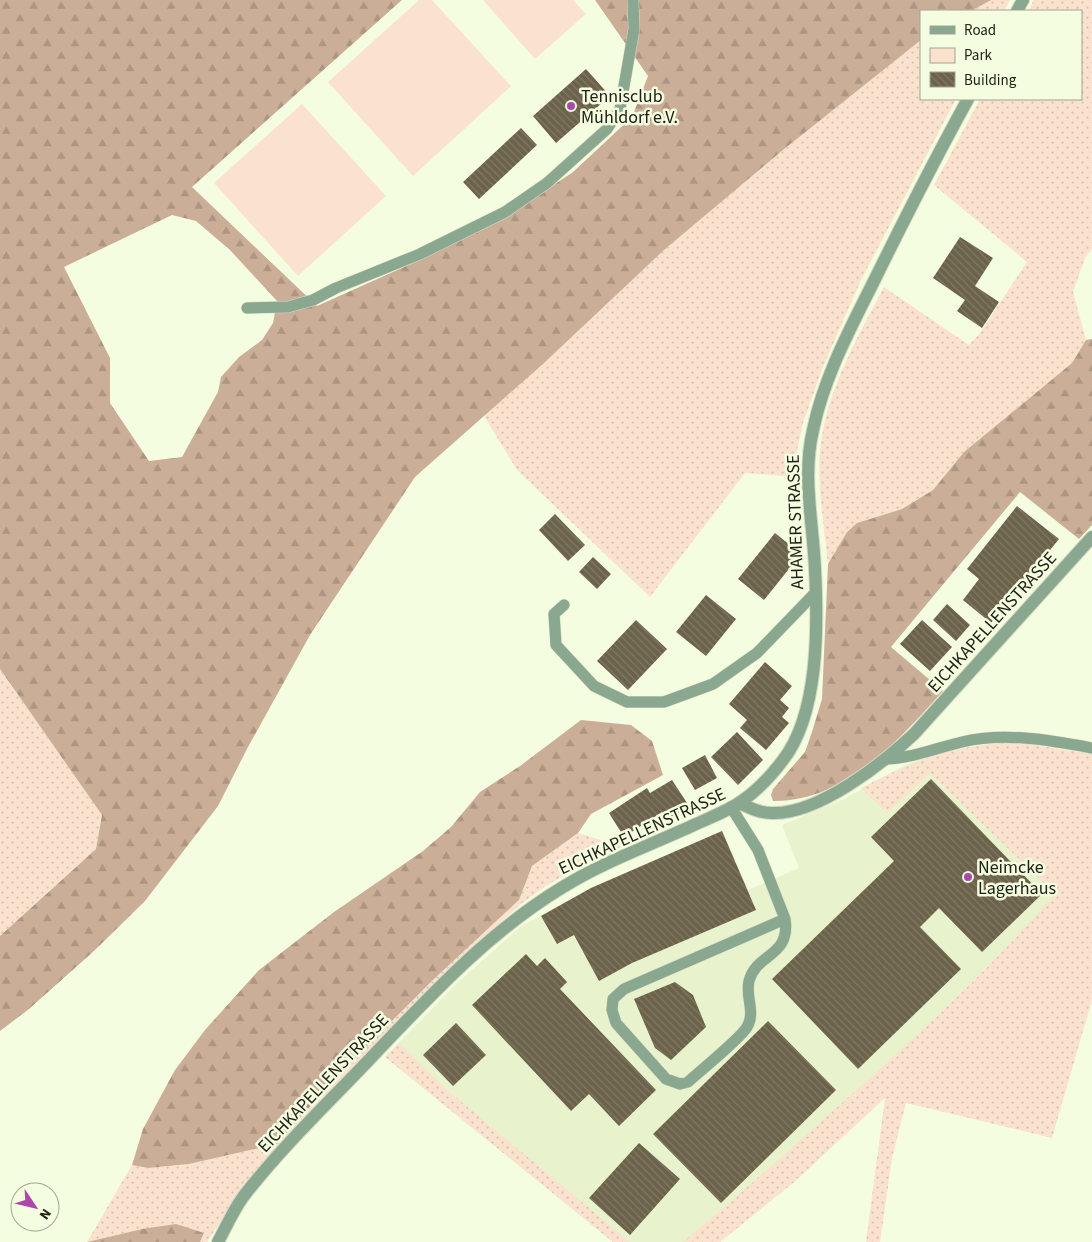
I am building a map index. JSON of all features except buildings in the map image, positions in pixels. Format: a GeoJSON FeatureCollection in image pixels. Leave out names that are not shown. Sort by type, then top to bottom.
{"type":"FeatureCollection","features":[{"type":"Feature","properties":{"kind":"street","name":"AHAMER STRASSE"},"geometry":{"type":"LineString","coordinates":[[735,806],[763,785],[784,760],[795,743],[804,721],[810,696],[816,638],[808,494],[808,455],[821,400],[838,353],[936,156],[967,100]]}},
{"type":"Feature","properties":{"kind":"street","name":"EICHKAPELLENSTRASSE"},"geometry":{"type":"LineString","coordinates":[[218,1242],[240,1201],[269,1165],[396,1032],[512,922],[563,887],[600,866],[735,806],[764,813],[788,812],[836,793],[887,760],[914,734],[1092,537]]}},
{"type":"Feature","properties":{"kind":"lane"},"geometry":{"type":"LineString","coordinates":[[247,308],[288,307],[313,300],[336,288],[420,254],[506,212],[547,183],[607,130],[620,109],[634,30],[633,0]]}},
{"type":"Feature","properties":{"kind":"lane"},"geometry":{"type":"LineString","coordinates":[[564,605],[554,614],[556,644],[594,686],[627,702],[664,702],[713,684],[750,658],[815,593]]}},
{"type":"Feature","properties":{"kind":"lane"},"geometry":{"type":"LineString","coordinates":[[887,760],[907,758],[962,742],[990,738],[1044,741],[1092,748]]}},
{"type":"Feature","properties":{"kind":"lane"},"geometry":{"type":"LineString","coordinates":[[735,806],[758,850],[785,919],[788,933],[783,942],[755,969],[748,982],[751,1014],[747,1028],[688,1082],[680,1084],[666,1079],[616,1023],[612,1010],[613,999],[624,989],[785,919]]}},
{"type":"Feature","properties":{"kind":"shaded area"},"geometry":{"type":"Polygon","coordinates":[[[949,750],[1092,871],[885,1097],[793,1183],[720,1242],[613,1242],[385,1057],[456,984],[520,927],[591,888],[722,831],[748,890],[799,868],[782,825],[844,799],[905,765],[949,750]]]}},
{"type":"Feature","properties":{"kind":"green space"},"geometry":{"type":"Polygon","coordinates":[[[0,0],[402,0],[192,187],[317,306],[424,258],[504,218],[573,172],[632,117],[648,76],[595,0],[991,0],[973,10],[920,10],[920,41],[783,150],[664,250],[544,363],[415,477],[310,635],[248,747],[218,806],[145,901],[95,950],[29,1009],[0,1031],[0,936],[96,849],[102,815],[0,669],[0,0]],[[172,215],[64,267],[110,358],[110,403],[149,461],[182,457],[218,392],[221,377],[239,357],[262,340],[273,323],[277,301],[230,250],[196,221],[172,215]]]}},
{"type":"Feature","properties":{"kind":"green space"},"geometry":{"type":"Polygon","coordinates":[[[419,0],[432,0],[511,86],[413,176],[328,82],[419,0]]]}},
{"type":"Feature","properties":{"kind":"green space"},"geometry":{"type":"Polygon","coordinates":[[[483,0],[573,0],[586,14],[535,59],[483,0]]]}},
{"type":"Feature","properties":{"kind":"green space"},"geometry":{"type":"Polygon","coordinates":[[[991,0],[1010,0],[1005,10],[973,10],[991,0]]]}},
{"type":"Feature","properties":{"kind":"green space"},"geometry":{"type":"Polygon","coordinates":[[[1034,0],[1092,0],[1092,249],[1085,258],[1073,292],[1086,340],[1072,363],[964,452],[933,490],[902,509],[857,523],[847,532],[828,564],[819,472],[821,442],[825,421],[846,362],[884,287],[969,345],[980,333],[1027,262],[934,185],[979,100],[1082,100],[1082,10],[1029,10],[1034,0]]]}},
{"type":"Feature","properties":{"kind":"green space"},"geometry":{"type":"Polygon","coordinates":[[[920,41],[920,100],[955,100],[861,280],[823,367],[803,423],[795,460],[798,477],[745,473],[650,597],[517,470],[484,416],[664,250],[783,150],[920,41]]]}},
{"type":"Feature","properties":{"kind":"green space"},"geometry":{"type":"Polygon","coordinates":[[[302,104],[386,196],[298,276],[214,183],[302,104]]]}},
{"type":"Feature","properties":{"kind":"green space"},"geometry":{"type":"Polygon","coordinates":[[[1092,339],[1092,525],[1079,539],[1020,492],[891,647],[943,691],[889,748],[847,780],[824,791],[799,799],[773,801],[771,795],[773,789],[805,752],[822,699],[828,564],[847,532],[857,523],[902,509],[933,490],[964,452],[1072,363],[1086,340],[1092,339]]]}},
{"type":"Feature","properties":{"kind":"green space"},"geometry":{"type":"Polygon","coordinates":[[[0,669],[102,815],[96,849],[0,936],[0,669]]]}},
{"type":"Feature","properties":{"kind":"green space"},"geometry":{"type":"Polygon","coordinates":[[[581,720],[631,725],[652,741],[663,775],[591,814],[578,833],[532,866],[519,900],[434,979],[334,1079],[277,1144],[189,1164],[148,1168],[132,1165],[143,1129],[175,1070],[205,1030],[259,970],[334,912],[423,851],[451,827],[480,792],[520,766],[581,720]]]}},
{"type":"Feature","properties":{"kind":"green space"},"geometry":{"type":"Polygon","coordinates":[[[1014,742],[1092,754],[1092,1000],[1052,1138],[906,1103],[892,1158],[880,1242],[866,1242],[885,1098],[793,1183],[720,1242],[683,1242],[768,1169],[931,1022],[1007,947],[1055,894],[930,773],[887,813],[861,788],[899,769],[953,750],[1014,742]]]}},
{"type":"Feature","properties":{"kind":"green space"},"geometry":{"type":"Polygon","coordinates":[[[578,833],[610,843],[635,842],[594,858],[546,886],[521,904],[468,951],[340,1080],[250,1177],[207,1242],[200,1242],[204,1233],[142,1229],[87,1242],[132,1165],[149,1168],[189,1164],[277,1144],[334,1079],[434,979],[519,900],[532,866],[578,833]]]}},
{"type":"Feature","properties":{"kind":"green space"},"geometry":{"type":"Polygon","coordinates":[[[399,1043],[447,1090],[630,1242],[613,1242],[385,1057],[399,1043]]]}},
{"type":"Feature","properties":{"kind":"green space"},"geometry":{"type":"Polygon","coordinates":[[[176,1224],[204,1233],[200,1242],[87,1242],[142,1229],[176,1224]]]}},
{"type":"Feature","properties":{"kind":"place","name":"Tennisclub Mühldorf e.V."},"geometry":{"type":"Point","coordinates":[571,106]}},
{"type":"Feature","properties":{"kind":"place","name":"Neimcke Lagerhaus"},"geometry":{"type":"Point","coordinates":[968,877]}}]}
